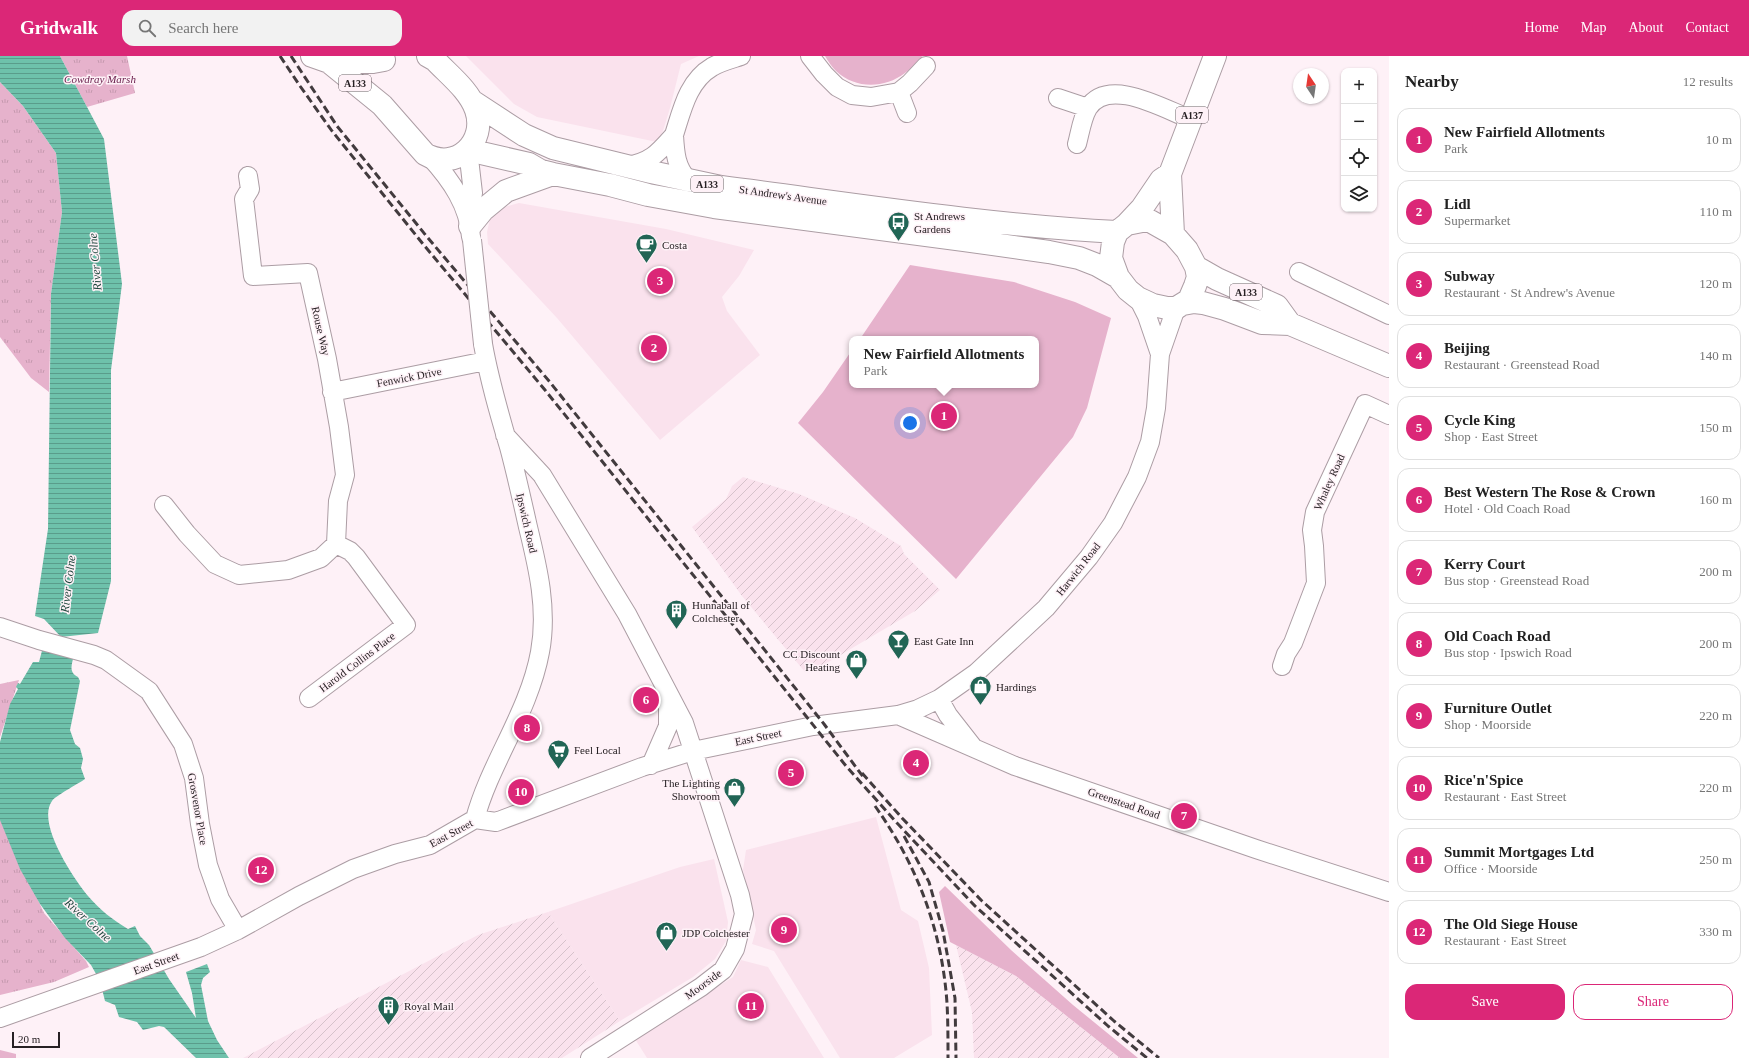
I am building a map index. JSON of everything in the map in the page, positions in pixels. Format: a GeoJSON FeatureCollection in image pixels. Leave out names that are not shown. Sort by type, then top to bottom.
{"type":"FeatureCollection","features":[{"type":"Feature","properties":{"kind":"main road","name":"A137"},"geometry":{"type":"LineString","coordinates":[[1173,234],[1170,174],[1215,56]]}},
{"type":"Feature","properties":{"kind":"main road","name":"St Andrew's Avenue"},"geometry":{"type":"LineString","coordinates":[[432,57],[472,101],[524,135],[553,148],[722,187],[956,217],[1064,229],[1122,228]]}},
{"type":"Feature","properties":{"kind":"main road","name":"A133"},"geometry":{"type":"LineString","coordinates":[[320,59],[373,62],[387,58]]}},
{"type":"Feature","properties":{"kind":"main road","name":"A133"},"geometry":{"type":"LineString","coordinates":[[387,58],[378,70],[376,83],[377,96],[382,105],[418,147],[430,157]]}},
{"type":"Feature","properties":{"kind":"main road","name":"A133"},"geometry":{"type":"LineString","coordinates":[[320,59],[382,105]]}},
{"type":"Feature","properties":{"kind":"main road","name":"A133"},"geometry":{"type":"LineString","coordinates":[[468,150],[476,138],[478,127],[476,111],[472,101]]}},
{"type":"Feature","properties":{"kind":"main road","name":"St Andrew's Avenue"},"geometry":{"type":"LineString","coordinates":[[468,150],[529,164],[542,171],[553,174],[610,185],[648,195],[714,207],[1049,252],[1079,258],[1097,265],[1118,277],[1128,290],[1138,298]]}},
{"type":"Feature","properties":{"kind":"main road"},"geometry":{"type":"LineString","coordinates":[[430,157],[449,159],[468,150]]}},
{"type":"Feature","properties":{"kind":"main road"},"geometry":{"type":"LineString","coordinates":[[470,228],[483,210],[506,191],[553,174]]}},
{"type":"Feature","properties":{"kind":"main road","name":"A137"},"geometry":{"type":"LineString","coordinates":[[1122,228],[1142,208],[1161,180],[1170,174]]}},
{"type":"Feature","properties":{"kind":"main road"},"geometry":{"type":"LineString","coordinates":[[1118,277],[1111,258],[1112,246],[1122,228],[1142,221],[1150,221],[1173,234],[1187,250],[1196,267],[1198,277],[1189,300],[1180,306],[1153,305],[1138,298]]}},
{"type":"Feature","properties":{"kind":"main road","name":"A133"},"geometry":{"type":"LineString","coordinates":[[1196,267],[1217,279],[1277,306],[1290,324]]}},
{"type":"Feature","properties":{"kind":"main road","name":"A133"},"geometry":{"type":"LineString","coordinates":[[1180,306],[1194,302],[1203,303],[1225,309],[1262,323],[1290,324],[1389,366]]}},
{"type":"Feature","properties":{"kind":"street"},"geometry":{"type":"LineString","coordinates":[[627,166],[646,161],[656,155],[674,135],[690,89],[698,78],[712,66],[741,56]]}},
{"type":"Feature","properties":{"kind":"street"},"geometry":{"type":"LineString","coordinates":[[810,56],[824,74],[837,87],[852,95],[870,97],[898,92],[910,83],[926,66]]}},
{"type":"Feature","properties":{"kind":"street"},"geometry":{"type":"LineString","coordinates":[[898,92],[907,113]]}},
{"type":"Feature","properties":{"kind":"street"},"geometry":{"type":"LineString","coordinates":[[1077,144],[1088,108],[1099,97],[1111,93],[1132,96],[1190,119]]}},
{"type":"Feature","properties":{"kind":"street"},"geometry":{"type":"LineString","coordinates":[[1058,98],[1088,108]]}},
{"type":"Feature","properties":{"kind":"street"},"geometry":{"type":"LineString","coordinates":[[674,135],[676,160],[683,174],[688,180]]}},
{"type":"Feature","properties":{"kind":"street","name":"Ipswich Road"},"geometry":{"type":"LineString","coordinates":[[468,150],[473,193],[470,228],[485,353],[535,555],[543,600],[543,627],[540,653],[528,692],[512,732],[480,799],[475,819]]}},
{"type":"Feature","properties":{"kind":"street","name":"Ipswich Road"},"geometry":{"type":"LineString","coordinates":[[430,157],[453,185],[470,228]]}},
{"type":"Feature","properties":{"kind":"street","name":"Rouse Way"},"geometry":{"type":"LineString","coordinates":[[248,176],[250,189],[244,199],[253,276],[308,273],[328,359],[345,475],[338,501],[336,544]]}},
{"type":"Feature","properties":{"kind":"street"},"geometry":{"type":"LineString","coordinates":[[1299,272],[1389,315]]}},
{"type":"Feature","properties":{"kind":"street","name":"Harwich Road"},"geometry":{"type":"LineString","coordinates":[[1138,298],[1147,316],[1160,354]]}},
{"type":"Feature","properties":{"kind":"street","name":"Harwich Road"},"geometry":{"type":"LineString","coordinates":[[898,715],[918,709],[939,699],[976,673],[1046,608],[1089,557],[1113,523],[1137,478],[1150,442],[1156,408],[1160,354],[1180,306]]}},
{"type":"Feature","properties":{"kind":"street","name":"Fenwick Drive"},"geometry":{"type":"LineString","coordinates":[[332,392],[485,353]]}},
{"type":"Feature","properties":{"kind":"street","name":"Whaley Road"},"geometry":{"type":"LineString","coordinates":[[1280,657],[1293,643],[1316,583],[1312,530],[1315,512],[1365,404],[1389,416]]}},
{"type":"Feature","properties":{"kind":"street","name":"Moorside"},"geometry":{"type":"LineString","coordinates":[[505,435],[542,475],[627,614],[668,695],[684,723],[740,895],[744,914],[735,948],[723,970],[701,987],[590,1058]]}},
{"type":"Feature","properties":{"kind":"street"},"geometry":{"type":"LineString","coordinates":[[164,505],[187,534],[215,564],[239,575],[288,570],[321,558],[336,544]]}},
{"type":"Feature","properties":{"kind":"street","name":"Harold Collins Place"},"geometry":{"type":"LineString","coordinates":[[308,698],[406,625],[356,557],[350,551],[336,544]]}},
{"type":"Feature","properties":{"kind":"street","name":"Grosvenor Place"},"geometry":{"type":"LineString","coordinates":[[0,627],[39,640],[94,655],[106,660],[149,691],[183,744],[194,778],[200,824],[208,865],[220,899],[238,930]]}},
{"type":"Feature","properties":{"kind":"street"},"geometry":{"type":"LineString","coordinates":[[650,765],[668,726],[668,695]]}},
{"type":"Feature","properties":{"kind":"street","name":"Greenstead Road"},"geometry":{"type":"LineString","coordinates":[[939,699],[948,715],[975,749]]}},
{"type":"Feature","properties":{"kind":"street","name":"Greenstead Road"},"geometry":{"type":"LineString","coordinates":[[898,715],[1015,766],[1256,849],[1389,892]]}},
{"type":"Feature","properties":{"kind":"street","name":"East Street"},"geometry":{"type":"LineString","coordinates":[[0,1018],[201,946],[238,930],[299,896],[353,869],[395,854],[430,845],[475,819],[496,822],[650,765],[693,751],[813,726],[898,715]]}},
{"type":"Feature","properties":{"kind":"shaded area"},"geometry":{"type":"Polygon","coordinates":[[[466,56],[699,56],[681,64],[663,131],[657,142],[537,117],[514,104],[466,56]]]}},
{"type":"Feature","properties":{"kind":"shaded area"},"geometry":{"type":"Polygon","coordinates":[[[519,203],[666,229],[754,250],[739,276],[722,297],[727,311],[760,355],[660,440],[557,318],[488,244],[487,232],[490,219],[501,208],[519,203]]]}},
{"type":"Feature","properties":{"kind":"shaded area"},"geometry":{"type":"Polygon","coordinates":[[[743,477],[799,494],[855,518],[901,546],[904,554],[940,590],[915,611],[815,670],[805,672],[742,596],[692,527],[726,499],[732,486],[743,477]]]}},
{"type":"Feature","properties":{"kind":"shaded area"},"geometry":{"type":"Polygon","coordinates":[[[876,817],[901,910],[918,921],[929,968],[932,1035],[894,1058],[840,1058],[774,951],[752,944],[756,930],[743,870],[746,850],[876,817]]]}},
{"type":"Feature","properties":{"kind":"shaded area"},"geometry":{"type":"Polygon","coordinates":[[[714,859],[728,922],[726,941],[715,959],[693,977],[620,1021],[548,912],[680,867],[714,859]]]}},
{"type":"Feature","properties":{"kind":"shaded area"},"geometry":{"type":"Polygon","coordinates":[[[548,912],[620,1021],[562,1058],[243,1058],[478,935],[548,912]]]}},
{"type":"Feature","properties":{"kind":"shaded area"},"geometry":{"type":"Polygon","coordinates":[[[956,945],[1016,976],[1120,1058],[974,1058],[972,1012],[956,945]]]}},
{"type":"Feature","properties":{"kind":"shaded area"},"geometry":{"type":"Polygon","coordinates":[[[741,960],[768,967],[824,1058],[647,1058],[635,1039],[733,977],[741,960]]]}},
{"type":"Feature","properties":{"kind":"green space","name":"Cowdray Marsh"},"geometry":{"type":"Polygon","coordinates":[[[60,56],[127,56],[135,93],[87,107],[60,56]]]}},
{"type":"Feature","properties":{"kind":"green space"},"geometry":{"type":"Polygon","coordinates":[[[825,56],[922,56],[915,66],[897,78],[888,82],[870,85],[861,84],[844,77],[830,64],[825,56]]]}},
{"type":"Feature","properties":{"kind":"green space"},"geometry":{"type":"Polygon","coordinates":[[[0,82],[23,106],[56,153],[62,212],[51,294],[49,392],[31,378],[0,337],[0,82]]]}},
{"type":"Feature","properties":{"kind":"green space"},"geometry":{"type":"Polygon","coordinates":[[[910,265],[1014,282],[1075,302],[1111,318],[1087,408],[1073,437],[956,579],[798,423],[823,392],[849,354],[849,388],[1039,388],[1039,336],[862,336],[910,265]]]}},
{"type":"Feature","properties":{"kind":"green space"},"geometry":{"type":"Polygon","coordinates":[[[19,680],[0,737],[0,684],[19,680]]]}},
{"type":"Feature","properties":{"kind":"green space"},"geometry":{"type":"Polygon","coordinates":[[[0,818],[44,913],[86,961],[89,967],[54,982],[0,995],[0,818]]]}},
{"type":"Feature","properties":{"kind":"green space"},"geometry":{"type":"Polygon","coordinates":[[[945,886],[1011,950],[1073,1005],[1138,1058],[1120,1058],[1016,976],[950,942],[939,892],[945,886]]]}},
{"type":"Feature","properties":{"kind":"green space"},"geometry":{"type":"Polygon","coordinates":[[[0,1050],[16,1054],[16,1058],[0,1058],[0,1050]]]}},
{"type":"Feature","properties":{"kind":"water","name":"River Colne"},"geometry":{"type":"Polygon","coordinates":[[[0,56],[60,56],[104,139],[122,284],[111,370],[111,581],[98,633],[61,637],[44,619],[35,616],[48,529],[51,294],[62,212],[56,153],[23,106],[0,82],[0,56]]]}},
{"type":"Feature","properties":{"kind":"water","name":"River Colne"},"geometry":{"type":"Polygon","coordinates":[[[43,647],[74,655],[72,670],[80,681],[70,730],[75,744],[80,748],[83,759],[81,768],[85,779],[54,799],[48,811],[49,823],[59,850],[74,877],[97,906],[128,929],[135,926],[140,936],[149,945],[169,979],[196,1018],[192,993],[186,972],[207,964],[210,972],[203,978],[201,985],[208,1021],[217,1040],[229,1058],[196,1058],[164,1027],[159,1026],[143,1030],[137,1022],[119,1017],[115,1005],[105,1001],[100,981],[91,965],[65,938],[40,904],[20,869],[0,820],[0,742],[10,704],[18,689],[16,687],[18,683],[20,684],[33,662],[39,662],[43,647]]]}},
{"type":"Feature","properties":{"kind":"railway"},"geometry":{"type":"LineString","coordinates":[[280,56],[332,131],[423,244],[545,390],[846,766],[975,906],[1108,1026],[1147,1058]]}},
{"type":"Feature","properties":{"kind":"railway"},"geometry":{"type":"LineString","coordinates":[[291,56],[337,126],[428,238],[549,381],[824,724],[864,778]]}},
{"type":"Feature","properties":{"kind":"railway"},"geometry":{"type":"LineString","coordinates":[[862,773],[902,818],[981,900],[1114,1021],[1159,1058]]}},
{"type":"Feature","properties":{"kind":"railway"},"geometry":{"type":"LineString","coordinates":[[875,806],[890,828],[915,875],[933,924],[940,950],[944,976],[947,1010],[948,1058]]}},
{"type":"Feature","properties":{"kind":"railway"},"geometry":{"type":"LineString","coordinates":[[904,836],[929,882],[943,931],[955,998],[956,1058]]}},
{"type":"Feature","properties":{"kind":"place","name":"St Andrews Gardens"},"geometry":{"type":"Point","coordinates":[898,242]}},
{"type":"Feature","properties":{"kind":"place","name":"Costa"},"geometry":{"type":"Point","coordinates":[646,264]}},
{"type":"Feature","properties":{"kind":"place","name":"Subway"},"geometry":{"type":"Point","coordinates":[660,281]}},
{"type":"Feature","properties":{"kind":"place","name":"Lidl"},"geometry":{"type":"Point","coordinates":[654,348]}},
{"type":"Feature","properties":{"kind":"place","name":"New Fairfield Allotments"},"geometry":{"type":"Point","coordinates":[944,416]}},
{"type":"Feature","properties":{"kind":"place","name":"Hunnaball of Colchester"},"geometry":{"type":"Point","coordinates":[677,630]}},
{"type":"Feature","properties":{"kind":"place","name":"East Gate Inn"},"geometry":{"type":"Point","coordinates":[899,660]}},
{"type":"Feature","properties":{"kind":"place","name":"CC Discount Heating"},"geometry":{"type":"Point","coordinates":[856,680]}},
{"type":"Feature","properties":{"kind":"place","name":"Best Western The Rose & Crown"},"geometry":{"type":"Point","coordinates":[646,700]}},
{"type":"Feature","properties":{"kind":"place","name":"Hardings"},"geometry":{"type":"Point","coordinates":[980,706]}},
{"type":"Feature","properties":{"kind":"place","name":"Old Coach Road"},"geometry":{"type":"Point","coordinates":[527,728]}},
{"type":"Feature","properties":{"kind":"place","name":"Beijing"},"geometry":{"type":"Point","coordinates":[916,763]}},
{"type":"Feature","properties":{"kind":"place","name":"Feel Local"},"geometry":{"type":"Point","coordinates":[558,770]}},
{"type":"Feature","properties":{"kind":"place","name":"Cycle King"},"geometry":{"type":"Point","coordinates":[791,773]}},
{"type":"Feature","properties":{"kind":"place","name":"Rice'n'Spice"},"geometry":{"type":"Point","coordinates":[521,792]}},
{"type":"Feature","properties":{"kind":"place","name":"The Lighting Showroom"},"geometry":{"type":"Point","coordinates":[735,808]}},
{"type":"Feature","properties":{"kind":"place","name":"Kerry Court"},"geometry":{"type":"Point","coordinates":[1184,816]}},
{"type":"Feature","properties":{"kind":"place","name":"The Old Siege House"},"geometry":{"type":"Point","coordinates":[261,870]}},
{"type":"Feature","properties":{"kind":"place","name":"Furniture Outlet"},"geometry":{"type":"Point","coordinates":[784,930]}},
{"type":"Feature","properties":{"kind":"place","name":"JDP Colchester"},"geometry":{"type":"Point","coordinates":[666,952]}},
{"type":"Feature","properties":{"kind":"place","name":"Summit Mortgages Ltd"},"geometry":{"type":"Point","coordinates":[751,1006]}},
{"type":"Feature","properties":{"kind":"place","name":"Royal Mail"},"geometry":{"type":"Point","coordinates":[388,1026]}}]}
